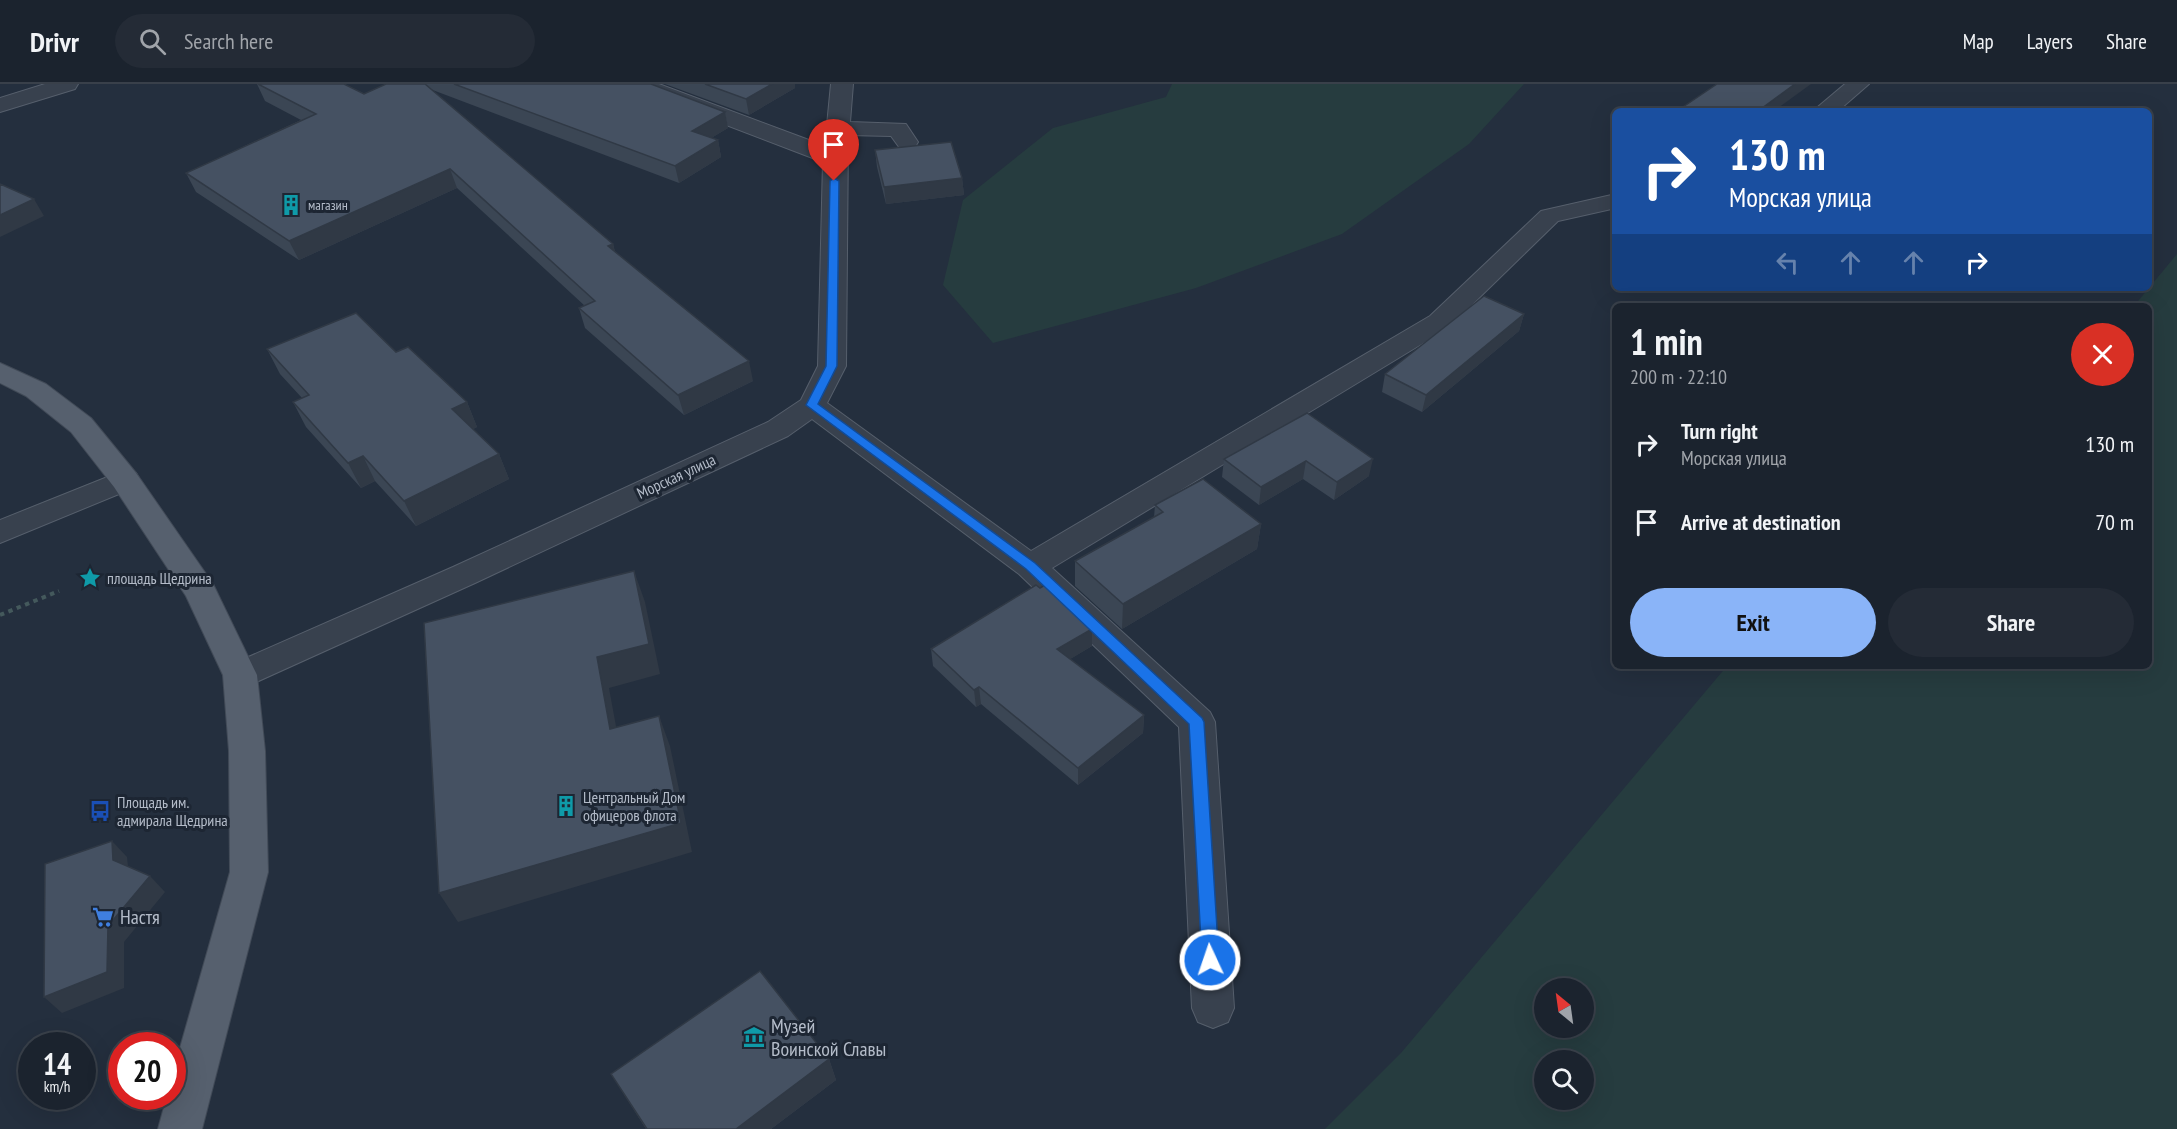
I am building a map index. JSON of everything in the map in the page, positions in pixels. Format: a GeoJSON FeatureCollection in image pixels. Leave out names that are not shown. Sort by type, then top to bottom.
{"type":"FeatureCollection","features":[{"type":"Feature","properties":{"kind":"main road"},"geometry":{"type":"LineString","coordinates":[[0,372],[36,390],[81,425],[125,480],[201,592],[240,675],[247,751],[249,872],[180,1129]]}},
{"type":"Feature","properties":{"kind":"street"},"geometry":{"type":"LineString","coordinates":[[0,105],[67,84]]}},
{"type":"Feature","properties":{"kind":"street"},"geometry":{"type":"LineString","coordinates":[[640,84],[835,158]]}},
{"type":"Feature","properties":{"kind":"street","name":"Морская улица"},"geometry":{"type":"LineString","coordinates":[[240,675],[464,575],[778,429],[812,405],[832,366],[835,158],[842,84]]}},
{"type":"Feature","properties":{"kind":"street"},"geometry":{"type":"LineString","coordinates":[[1828,108],[1858,84]]}},
{"type":"Feature","properties":{"kind":"street"},"geometry":{"type":"LineString","coordinates":[[838,128],[898,129],[907,142]]}},
{"type":"Feature","properties":{"kind":"street"},"geometry":{"type":"LineString","coordinates":[[1030,566],[1439,322],[1550,216],[1612,202]]}},
{"type":"Feature","properties":{"kind":"street"},"geometry":{"type":"LineString","coordinates":[[812,405],[1030,566],[1197,722],[1213,1008]]}},
{"type":"Feature","properties":{"kind":"street"},"geometry":{"type":"LineString","coordinates":[[0,532],[125,480]]}},
{"type":"Feature","properties":{"kind":"path"},"geometry":{"type":"LineString","coordinates":[[0,615],[59,591]]}},
{"type":"Feature","properties":{"kind":"green space"},"geometry":{"type":"Polygon","coordinates":[[[1172,84],[1524,84],[1469,144],[1342,234],[1196,288],[993,343],[943,285],[963,200],[1053,128],[1166,97],[1172,84]]]}},
{"type":"Feature","properties":{"kind":"green space"},"geometry":{"type":"Polygon","coordinates":[[[2177,254],[2177,1129],[1325,1129],[1401,1053],[1724,669],[2152,669],[2152,303],[2136,303],[2146,291],[2152,291],[2152,284],[2177,254]]]}},
{"type":"Feature","properties":{"kind":"building"},"geometry":{"type":"Polygon","coordinates":[[[258,84],[344,84],[364,94],[386,84],[425,84],[613,244],[608,246],[749,361],[678,395],[579,308],[595,301],[450,169],[289,241],[186,173],[316,114],[258,84]]]}},
{"type":"Feature","properties":{"kind":"building"},"geometry":{"type":"Polygon","coordinates":[[[454,84],[651,84],[725,112],[692,131],[718,140],[675,166],[454,84]]]}},
{"type":"Feature","properties":{"kind":"building"},"geometry":{"type":"Polygon","coordinates":[[[705,84],[772,84],[746,99],[705,84]]]}},
{"type":"Feature","properties":{"kind":"building"},"geometry":{"type":"Polygon","coordinates":[[[1717,84],[1795,84],[1762,108],[1681,108],[1717,84]]]}},
{"type":"Feature","properties":{"kind":"building"},"geometry":{"type":"Polygon","coordinates":[[[951,142],[962,178],[884,187],[875,150],[951,142]]]}},
{"type":"Feature","properties":{"kind":"building"},"geometry":{"type":"Polygon","coordinates":[[[0,184],[34,199],[0,215],[0,184]]]}},
{"type":"Feature","properties":{"kind":"building"},"geometry":{"type":"Polygon","coordinates":[[[1484,296],[1524,314],[1426,395],[1385,374],[1484,296]]]}},
{"type":"Feature","properties":{"kind":"building"},"geometry":{"type":"Polygon","coordinates":[[[356,313],[396,352],[408,347],[467,402],[452,409],[499,454],[404,501],[363,456],[348,463],[293,402],[309,395],[267,349],[356,313]]]}},
{"type":"Feature","properties":{"kind":"building"},"geometry":{"type":"Polygon","coordinates":[[[1307,413],[1373,459],[1337,482],[1306,461],[1261,487],[1224,459],[1307,413]]]}},
{"type":"Feature","properties":{"kind":"building"},"geometry":{"type":"Polygon","coordinates":[[[1203,479],[1261,524],[1123,604],[1075,561],[1163,512],[1155,505],[1203,479]]]}},
{"type":"Feature","properties":{"kind":"building","name":"Центральный Дом офицеров флота"},"geometry":{"type":"Polygon","coordinates":[[[634,571],[649,644],[597,657],[610,729],[659,716],[681,823],[439,893],[424,623],[634,571]]]}},
{"type":"Feature","properties":{"kind":"building"},"geometry":{"type":"Polygon","coordinates":[[[1036,585],[1040,588],[1045,585],[1092,629],[1057,649],[1144,715],[1078,768],[979,687],[974,690],[931,649],[1036,585]]]}},
{"type":"Feature","properties":{"kind":"building","name":"Настя"},"geometry":{"type":"Polygon","coordinates":[[[112,841],[113,860],[150,876],[108,926],[107,972],[44,997],[45,864],[112,841]]]}},
{"type":"Feature","properties":{"kind":"building","name":"Музей Воинской Славы"},"geometry":{"type":"Polygon","coordinates":[[[760,971],[829,1059],[736,1129],[647,1129],[611,1074],[760,971]]]}},
{"type":"Feature","properties":{"kind":"place","name":"магазин"},"geometry":{"type":"Point","coordinates":[291,205]}},
{"type":"Feature","properties":{"kind":"place","name":"площадь Щедрина"},"geometry":{"type":"Point","coordinates":[90,578]}},
{"type":"Feature","properties":{"kind":"place","name":"Центральный Дом офицеров флота"},"geometry":{"type":"Point","coordinates":[566,806]}},
{"type":"Feature","properties":{"kind":"place","name":"Площадь им. адмирала Щедрина"},"geometry":{"type":"Point","coordinates":[100,811]}},
{"type":"Feature","properties":{"kind":"place","name":"Настя"},"geometry":{"type":"Point","coordinates":[103,917]}},
{"type":"Feature","properties":{"kind":"place","name":"Музей Воинской Славы"},"geometry":{"type":"Point","coordinates":[754,1037]}},
{"type":"Feature","properties":{"kind":"route"},"geometry":{"type":"LineString","coordinates":[[834,181],[832,366],[812,405],[1030,566],[1197,722],[1210,960]]}}]}
